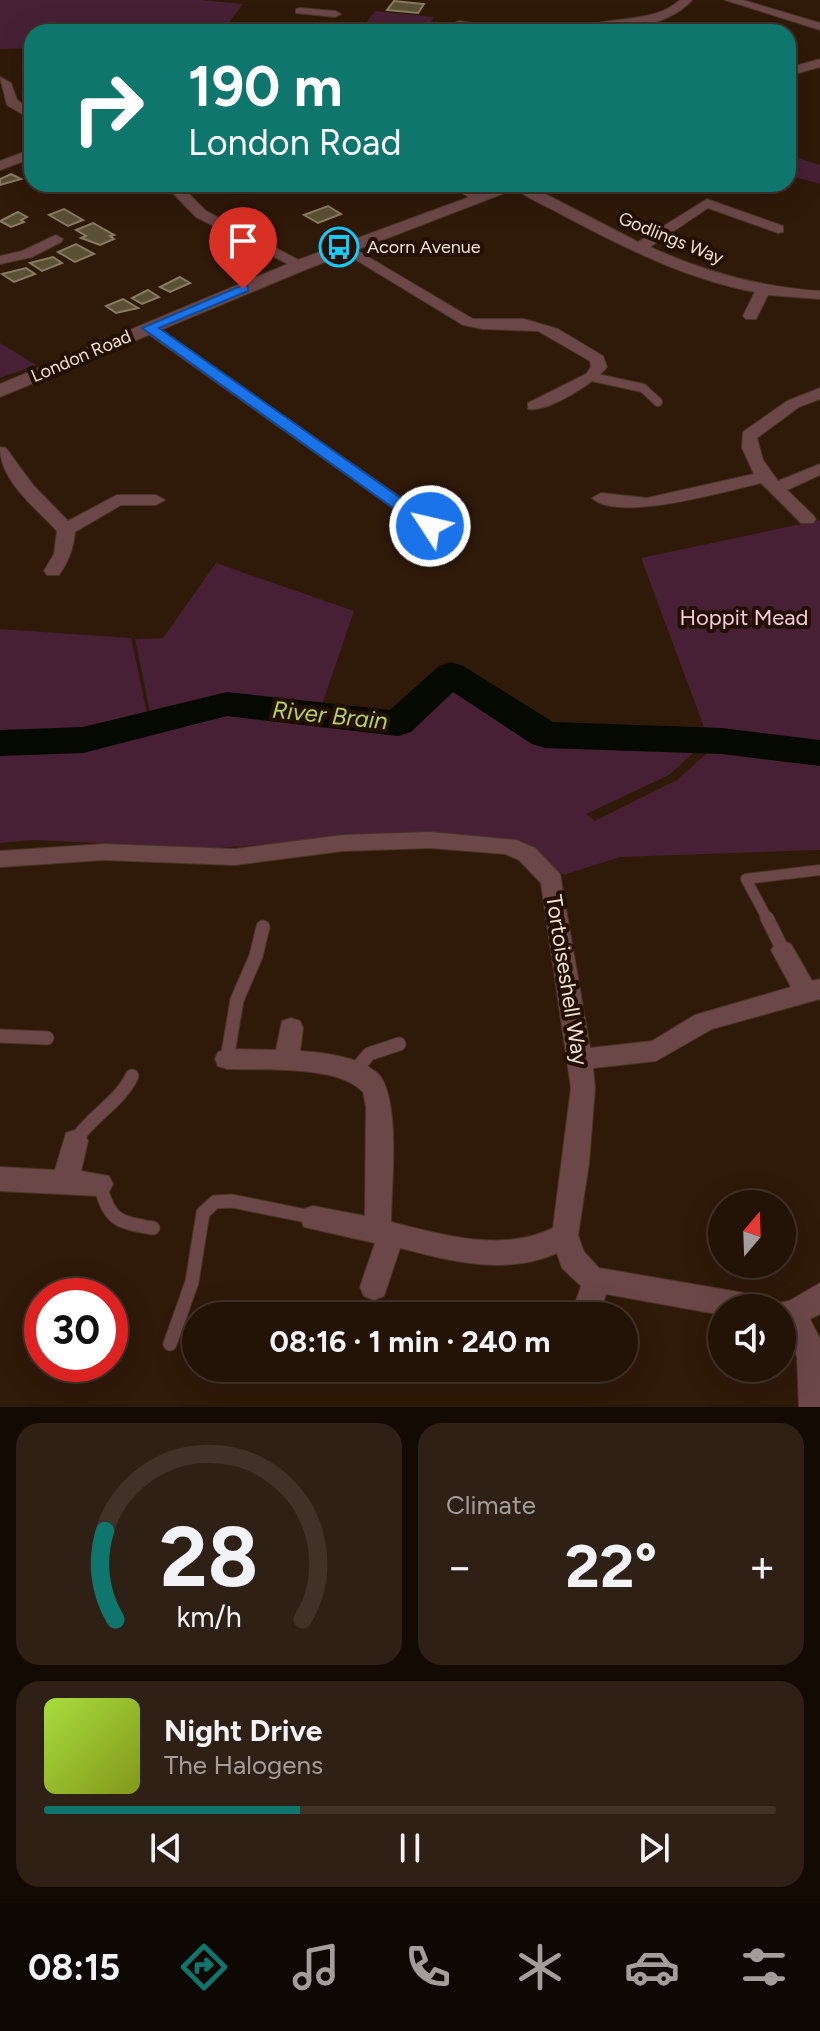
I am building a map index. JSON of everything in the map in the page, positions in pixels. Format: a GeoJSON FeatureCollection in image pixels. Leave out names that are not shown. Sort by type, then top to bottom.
{"type":"FeatureCollection","features":[{"type":"Feature","properties":{"kind":"street"},"geometry":{"type":"LineString","coordinates":[[318,12],[327,0]]}},
{"type":"Feature","properties":{"kind":"street"},"geometry":{"type":"LineString","coordinates":[[619,24],[655,19],[686,0]]}},
{"type":"Feature","properties":{"kind":"street"},"geometry":{"type":"LineString","coordinates":[[731,0],[816,25]]}},
{"type":"Feature","properties":{"kind":"street"},"geometry":{"type":"LineString","coordinates":[[791,17],[796,0]]}},
{"type":"Feature","properties":{"kind":"street"},"geometry":{"type":"LineString","coordinates":[[300,11],[335,14]]}},
{"type":"Feature","properties":{"kind":"street"},"geometry":{"type":"LineString","coordinates":[[796,70],[819,63]]}},
{"type":"Feature","properties":{"kind":"street"},"geometry":{"type":"LineString","coordinates":[[0,81],[7,86],[11,102],[24,111]]}},
{"type":"Feature","properties":{"kind":"street"},"geometry":{"type":"LineString","coordinates":[[0,166],[24,156]]}},
{"type":"Feature","properties":{"kind":"street"},"geometry":{"type":"LineString","coordinates":[[179,192],[201,214],[301,265]]}},
{"type":"Feature","properties":{"kind":"street","name":"London Road"},"geometry":{"type":"LineString","coordinates":[[0,391],[301,265],[499,192]]}},
{"type":"Feature","properties":{"kind":"street","name":"Godlings Way"},"geometry":{"type":"LineString","coordinates":[[532,192],[639,248],[723,279],[763,290],[820,295]]}},
{"type":"Feature","properties":{"kind":"street"},"geometry":{"type":"LineString","coordinates":[[639,248],[707,203],[778,229]]}},
{"type":"Feature","properties":{"kind":"street"},"geometry":{"type":"LineString","coordinates":[[0,260],[27,254],[56,239]]}},
{"type":"Feature","properties":{"kind":"street"},"geometry":{"type":"LineString","coordinates":[[348,249],[468,322],[487,327],[524,324],[540,327],[583,348],[597,359],[599,367],[592,377],[534,406]]}},
{"type":"Feature","properties":{"kind":"street"},"geometry":{"type":"LineString","coordinates":[[751,316],[763,290]]}},
{"type":"Feature","properties":{"kind":"street"},"geometry":{"type":"LineString","coordinates":[[149,328],[430,526]]}},
{"type":"Feature","properties":{"kind":"street"},"geometry":{"type":"LineString","coordinates":[[807,519],[771,483],[749,453],[749,436],[793,404],[820,393]]}},
{"type":"Feature","properties":{"kind":"street"},"geometry":{"type":"LineString","coordinates":[[0,452],[27,489],[66,530]]}},
{"type":"Feature","properties":{"kind":"street"},"geometry":{"type":"LineString","coordinates":[[601,498],[647,503],[771,483],[820,469]]}},
{"type":"Feature","properties":{"kind":"street"},"geometry":{"type":"LineString","coordinates":[[66,530],[117,500],[156,500]]}},
{"type":"Feature","properties":{"kind":"street"},"geometry":{"type":"LineString","coordinates":[[53,571],[63,554],[66,530]]}},
{"type":"Feature","properties":{"kind":"street","name":"Tortoiseshell Way"},"geometry":{"type":"LineString","coordinates":[[0,859],[104,852],[235,857],[343,843],[430,840],[508,846],[527,854],[552,880],[565,981],[580,1059],[581,1103],[565,1235]]}},
{"type":"Feature","properties":{"kind":"street"},"geometry":{"type":"LineString","coordinates":[[580,1059],[656,1051],[704,1022],[813,991],[783,950]]}},
{"type":"Feature","properties":{"kind":"street"},"geometry":{"type":"LineString","coordinates":[[286,1062],[291,1028]]}},
{"type":"Feature","properties":{"kind":"street"},"geometry":{"type":"LineString","coordinates":[[227,1059],[286,1062],[354,1072],[368,1079],[376,1091],[385,1233],[374,1287]]}},
{"type":"Feature","properties":{"kind":"street"},"geometry":{"type":"LineString","coordinates":[[65,1182],[75,1141]]}},
{"type":"Feature","properties":{"kind":"street"},"geometry":{"type":"LineString","coordinates":[[0,1179],[100,1184]]}},
{"type":"Feature","properties":{"kind":"street"},"geometry":{"type":"LineString","coordinates":[[313,1218],[447,1249],[487,1252],[519,1251],[553,1243],[565,1235],[572,1259],[588,1276],[708,1300]]}},
{"type":"Feature","properties":{"kind":"street"},"geometry":{"type":"LineString","coordinates":[[590,1302],[597,1280]]}},
{"type":"Feature","properties":{"kind":"street"},"geometry":{"type":"LineString","coordinates":[[796,1309],[814,1303],[820,1296]]}},
{"type":"Feature","properties":{"kind":"street"},"geometry":{"type":"LineString","coordinates":[[796,1324],[806,1334],[813,1355],[813,1407]]}},
{"type":"Feature","properties":{"kind":"lane"},"geometry":{"type":"LineString","coordinates":[[465,192],[479,199]]}},
{"type":"Feature","properties":{"kind":"lane"},"geometry":{"type":"LineString","coordinates":[[592,377],[643,388],[658,402]]}},
{"type":"Feature","properties":{"kind":"lane"},"geometry":{"type":"LineString","coordinates":[[783,950],[746,879],[820,870]]}},
{"type":"Feature","properties":{"kind":"lane"},"geometry":{"type":"LineString","coordinates":[[227,1059],[237,1000],[256,956],[263,927]]}},
{"type":"Feature","properties":{"kind":"lane"},"geometry":{"type":"LineString","coordinates":[[0,1036],[47,1038]]}},
{"type":"Feature","properties":{"kind":"lane"},"geometry":{"type":"LineString","coordinates":[[354,1072],[369,1054],[399,1044]]}},
{"type":"Feature","properties":{"kind":"lane"},"geometry":{"type":"LineString","coordinates":[[75,1141],[79,1131],[123,1095],[132,1076]]}},
{"type":"Feature","properties":{"kind":"lane"},"geometry":{"type":"LineString","coordinates":[[100,1184],[104,1203],[112,1215],[131,1225],[153,1228]]}},
{"type":"Feature","properties":{"kind":"lane"},"geometry":{"type":"LineString","coordinates":[[170,1344],[192,1282],[200,1221],[208,1206],[232,1201],[313,1218]]}},
{"type":"Feature","properties":{"kind":"green space"},"geometry":{"type":"Polygon","coordinates":[[[0,0],[201,0],[243,4],[228,24],[24,24],[24,48],[0,49],[0,0]]]}},
{"type":"Feature","properties":{"kind":"green space"},"geometry":{"type":"Polygon","coordinates":[[[375,11],[434,17],[429,24],[365,24],[375,11]]]}},
{"type":"Feature","properties":{"kind":"green space"},"geometry":{"type":"Polygon","coordinates":[[[796,158],[820,165],[820,184],[796,177],[796,158]]]}},
{"type":"Feature","properties":{"kind":"green space"},"geometry":{"type":"Polygon","coordinates":[[[0,343],[36,365],[0,378],[0,343]]]}},
{"type":"Feature","properties":{"kind":"green space","name":"Hoppit Mead"},"geometry":{"type":"Polygon","coordinates":[[[820,520],[820,752],[707,735],[641,558],[820,520]]]}},
{"type":"Feature","properties":{"kind":"green space"},"geometry":{"type":"Polygon","coordinates":[[[216,563],[354,611],[318,716],[401,726],[451,680],[546,739],[702,745],[669,775],[586,814],[595,821],[677,780],[715,746],[820,758],[820,850],[620,857],[564,875],[529,848],[338,839],[216,848],[31,840],[0,843],[0,749],[85,746],[158,727],[150,712],[135,639],[163,638],[216,563]]]}},
{"type":"Feature","properties":{"kind":"green space"},"geometry":{"type":"Polygon","coordinates":[[[0,629],[131,638],[147,713],[68,730],[0,732],[0,629]]]}},
{"type":"Feature","properties":{"kind":"building"},"geometry":{"type":"Polygon","coordinates":[[[394,1],[424,4],[418,13],[387,10],[394,1]]]}},
{"type":"Feature","properties":{"kind":"building"},"geometry":{"type":"Polygon","coordinates":[[[11,174],[21,179],[0,185],[0,179],[11,174]]]}},
{"type":"Feature","properties":{"kind":"building"},"geometry":{"type":"Polygon","coordinates":[[[328,206],[341,214],[318,223],[304,215],[328,206]]]}},
{"type":"Feature","properties":{"kind":"building"},"geometry":{"type":"Polygon","coordinates":[[[64,209],[83,220],[68,226],[49,215],[64,209]]]}},
{"type":"Feature","properties":{"kind":"building"},"geometry":{"type":"Polygon","coordinates":[[[18,212],[27,217],[21,220],[24,222],[11,227],[0,221],[18,212]]]}},
{"type":"Feature","properties":{"kind":"building"},"geometry":{"type":"Polygon","coordinates":[[[93,223],[114,235],[110,236],[114,239],[100,245],[81,238],[86,236],[76,230],[93,223]]]}},
{"type":"Feature","properties":{"kind":"building"},"geometry":{"type":"Polygon","coordinates":[[[76,244],[94,254],[75,262],[58,252],[76,244]]]}},
{"type":"Feature","properties":{"kind":"building"},"geometry":{"type":"Polygon","coordinates":[[[53,257],[62,263],[42,271],[30,263],[53,257]]]}},
{"type":"Feature","properties":{"kind":"building"},"geometry":{"type":"Polygon","coordinates":[[[26,268],[35,274],[14,282],[2,274],[26,268]]]}},
{"type":"Feature","properties":{"kind":"building"},"geometry":{"type":"Polygon","coordinates":[[[180,277],[190,283],[170,292],[160,287],[180,277]]]}},
{"type":"Feature","properties":{"kind":"building"},"geometry":{"type":"Polygon","coordinates":[[[148,290],[159,297],[142,304],[132,298],[148,290]]]}},
{"type":"Feature","properties":{"kind":"building"},"geometry":{"type":"Polygon","coordinates":[[[123,299],[138,308],[116,313],[106,306],[123,299]]]}},
{"type":"Feature","properties":{"kind":"waterway","name":"River Brain"},"geometry":{"type":"LineString","coordinates":[[0,743],[83,740],[227,704],[398,723],[451,674],[545,735],[722,741],[820,753]]}},
{"type":"Feature","properties":{"kind":"place","name":"Acorn Avenue"},"geometry":{"type":"Point","coordinates":[339,247]}},
{"type":"Feature","properties":{"kind":"route"},"geometry":{"type":"LineString","coordinates":[[243,289],[149,328],[430,526]]}}]}
